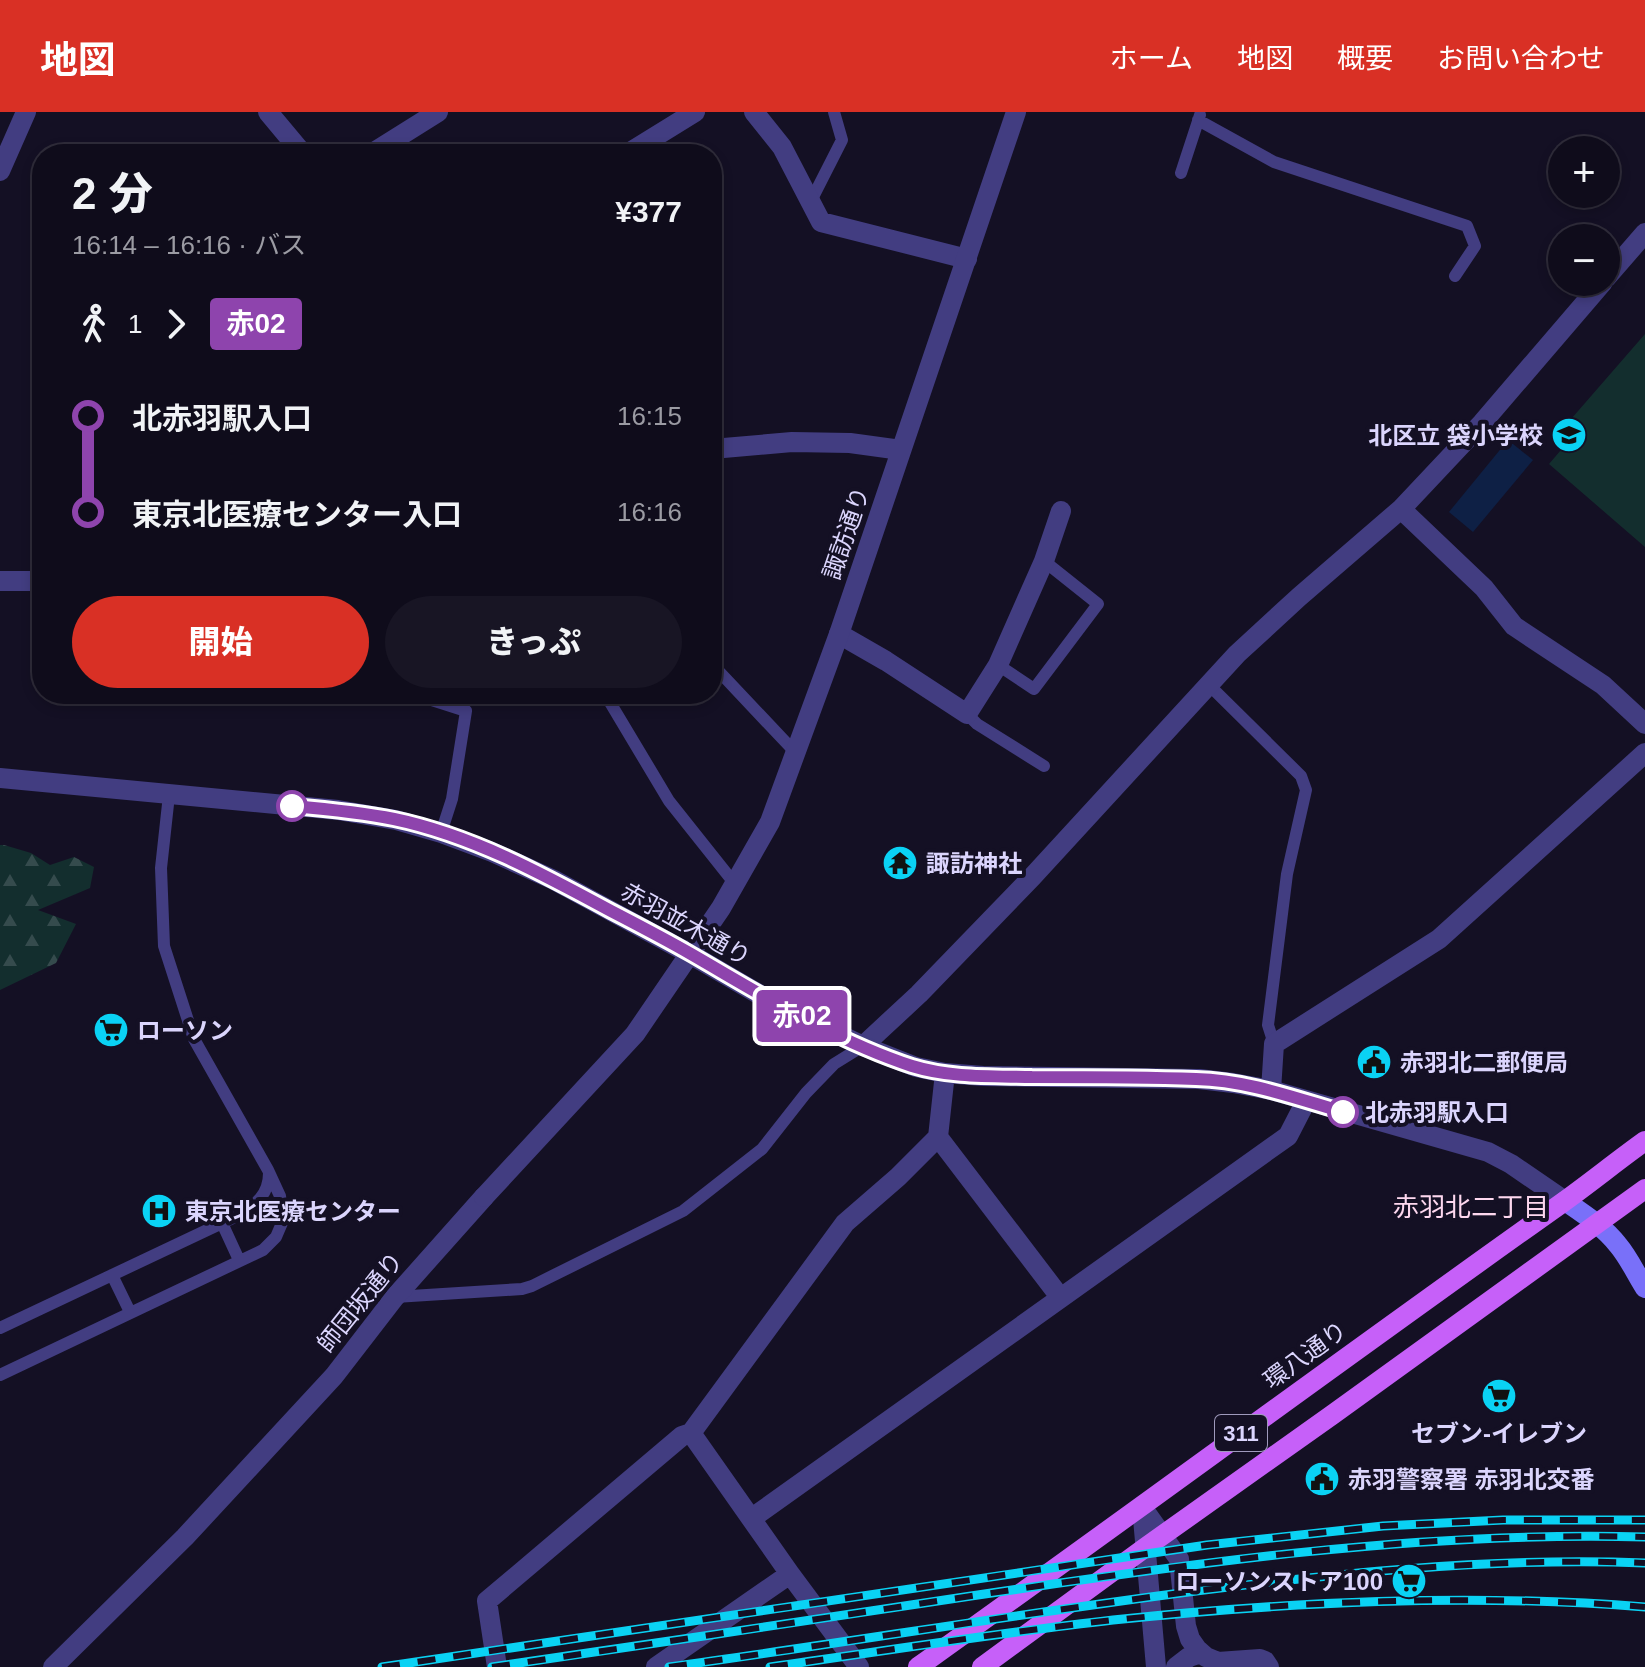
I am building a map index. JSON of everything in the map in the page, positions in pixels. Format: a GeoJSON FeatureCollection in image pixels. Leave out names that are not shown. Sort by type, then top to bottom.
{"type":"FeatureCollection","features":[{"type":"Feature","properties":{"kind":"main road","name":"環八通り"},"geometry":{"type":"LineString","coordinates":[[918,1667],[1645,1141]]}},
{"type":"Feature","properties":{"kind":"main road","name":"311"},"geometry":{"type":"LineString","coordinates":[[982,1667],[1645,1189]]}},
{"type":"Feature","properties":{"kind":"main road"},"geometry":{"type":"LineString","coordinates":[[1565,1201],[1598,1224],[1620,1247],[1645,1288]]}},
{"type":"Feature","properties":{"kind":"street"},"geometry":{"type":"LineString","coordinates":[[0,171],[26,112]]}},
{"type":"Feature","properties":{"kind":"street"},"geometry":{"type":"LineString","coordinates":[[268,112],[295,144]]}},
{"type":"Feature","properties":{"kind":"street"},"geometry":{"type":"LineString","coordinates":[[387,144],[438,112]]}},
{"type":"Feature","properties":{"kind":"street"},"geometry":{"type":"LineString","coordinates":[[643,144],[695,112]]}},
{"type":"Feature","properties":{"kind":"street"},"geometry":{"type":"LineString","coordinates":[[754,112],[782,147],[821,222],[967,259]]}},
{"type":"Feature","properties":{"kind":"street","name":"諏訪通り"},"geometry":{"type":"LineString","coordinates":[[690,954],[721,908],[770,822],[839,634],[1016,112]]}},
{"type":"Feature","properties":{"kind":"street"},"geometry":{"type":"LineString","coordinates":[[1620,262],[1645,233]]}},
{"type":"Feature","properties":{"kind":"street"},"geometry":{"type":"LineString","coordinates":[[863,1046],[919,994],[1033,876],[1237,654],[1401,509],[1482,423],[1590,296]]}},
{"type":"Feature","properties":{"kind":"street"},"geometry":{"type":"LineString","coordinates":[[722,448],[806,442],[850,443],[901,450]]}},
{"type":"Feature","properties":{"kind":"street"},"geometry":{"type":"LineString","coordinates":[[1401,509],[1484,588],[1514,626],[1603,685],[1645,724]]}},
{"type":"Feature","properties":{"kind":"street"},"geometry":{"type":"LineString","coordinates":[[839,634],[967,714],[998,665],[1044,561],[1061,511]]}},
{"type":"Feature","properties":{"kind":"street"},"geometry":{"type":"LineString","coordinates":[[0,581],[32,581]]}},
{"type":"Feature","properties":{"kind":"street"},"geometry":{"type":"LineString","coordinates":[[1271,1090],[1274,1044],[1439,939],[1645,753]]}},
{"type":"Feature","properties":{"kind":"street","name":"赤羽並木通り"},"geometry":{"type":"LineString","coordinates":[[0,778],[338,810],[396,820],[492,852],[554,880],[774,1003],[863,1046],[916,1067],[983,1076],[1199,1079],[1271,1090],[1488,1152],[1565,1201]]}},
{"type":"Feature","properties":{"kind":"street","name":"師団坂通り"},"geometry":{"type":"LineString","coordinates":[[53,1667],[196,1526],[339,1370],[395,1297],[635,1034],[690,954]]}},
{"type":"Feature","properties":{"kind":"street"},"geometry":{"type":"LineString","coordinates":[[497,1667],[487,1601],[682,1436],[691,1433],[845,1223],[938,1137],[945,1073]]}},
{"type":"Feature","properties":{"kind":"street"},"geometry":{"type":"LineString","coordinates":[[752,1518],[1288,1136],[1306,1101]]}},
{"type":"Feature","properties":{"kind":"street"},"geometry":{"type":"LineString","coordinates":[[938,1137],[1060,1297]]}},
{"type":"Feature","properties":{"kind":"street"},"geometry":{"type":"LineString","coordinates":[[691,1433],[859,1667]]}},
{"type":"Feature","properties":{"kind":"street"},"geometry":{"type":"LineString","coordinates":[[1142,1507],[1154,1541],[1156,1667]]}},
{"type":"Feature","properties":{"kind":"street"},"geometry":{"type":"LineString","coordinates":[[1154,1541],[1179,1559],[1186,1626],[1190,1639],[1210,1660]]}},
{"type":"Feature","properties":{"kind":"street"},"geometry":{"type":"LineString","coordinates":[[656,1667],[790,1574]]}},
{"type":"Feature","properties":{"kind":"street"},"geometry":{"type":"LineString","coordinates":[[1176,1667],[1189,1657],[1210,1660],[1260,1659],[1269,1667]]}},
{"type":"Feature","properties":{"kind":"lane"},"geometry":{"type":"LineString","coordinates":[[811,201],[842,140],[834,112]]}},
{"type":"Feature","properties":{"kind":"lane"},"geometry":{"type":"LineString","coordinates":[[1181,173],[1200,116],[1274,162],[1467,226],[1475,246],[1455,276]]}},
{"type":"Feature","properties":{"kind":"lane"},"geometry":{"type":"LineString","coordinates":[[998,665],[1034,689],[1098,604],[1044,561]]}},
{"type":"Feature","properties":{"kind":"lane"},"geometry":{"type":"LineString","coordinates":[[722,675],[795,752]]}},
{"type":"Feature","properties":{"kind":"lane"},"geometry":{"type":"LineString","coordinates":[[1208,684],[1301,776],[1306,790],[1287,874],[1268,1025],[1274,1044]]}},
{"type":"Feature","properties":{"kind":"lane"},"geometry":{"type":"LineString","coordinates":[[441,833],[452,799],[466,711],[444,704]]}},
{"type":"Feature","properties":{"kind":"lane"},"geometry":{"type":"LineString","coordinates":[[611,704],[669,801],[735,884]]}},
{"type":"Feature","properties":{"kind":"lane"},"geometry":{"type":"LineString","coordinates":[[967,714],[977,724],[1044,766]]}},
{"type":"Feature","properties":{"kind":"lane"},"geometry":{"type":"LineString","coordinates":[[0,1375],[263,1250],[271,1244],[282,1223],[280,1196],[268,1170],[194,1039],[164,946],[161,868],[169,795]]}},
{"type":"Feature","properties":{"kind":"lane"},"geometry":{"type":"LineString","coordinates":[[395,1297],[522,1289],[683,1211],[762,1149],[806,1093],[834,1064],[863,1046]]}},
{"type":"Feature","properties":{"kind":"lane"},"geometry":{"type":"LineString","coordinates":[[0,1328],[239,1215],[257,1203],[268,1185],[268,1170]]}},
{"type":"Feature","properties":{"kind":"lane"},"geometry":{"type":"LineString","coordinates":[[222,1223],[239,1260]]}},
{"type":"Feature","properties":{"kind":"lane"},"geometry":{"type":"LineString","coordinates":[[112,1275],[130,1312]]}},
{"type":"Feature","properties":{"kind":"green space"},"geometry":{"type":"Polygon","coordinates":[[[1645,334],[1645,547],[1549,464],[1561,450],[1552,441],[1645,334]]]}},
{"type":"Feature","properties":{"kind":"green space"},"geometry":{"type":"Polygon","coordinates":[[[0,845],[31,853],[50,865],[74,857],[94,867],[90,888],[38,910],[76,924],[56,963],[0,990],[0,845]]]}},
{"type":"Feature","properties":{"kind":"water"},"geometry":{"type":"Polygon","coordinates":[[[1508,440],[1533,460],[1473,532],[1449,512],[1508,440]]]}},
{"type":"Feature","properties":{"kind":"railway"},"geometry":{"type":"LineString","coordinates":[[382,1667],[1207,1545],[1383,1526],[1503,1520],[1645,1520]]}},
{"type":"Feature","properties":{"kind":"railway"},"geometry":{"type":"LineString","coordinates":[[492,1667],[1222,1561],[1475,1539],[1645,1537]]}},
{"type":"Feature","properties":{"kind":"railway"},"geometry":{"type":"LineString","coordinates":[[669,1667],[1290,1580],[1527,1562],[1645,1563]]}},
{"type":"Feature","properties":{"kind":"railway"},"geometry":{"type":"LineString","coordinates":[[770,1667],[1070,1625],[1245,1608],[1445,1600],[1645,1607]]}},
{"type":"Feature","properties":{"kind":"bus line","name":"赤02"},"geometry":{"type":"LineString","coordinates":[[292,806],[396,820],[492,852],[554,880],[774,1003],[886,1057],[916,1067],[983,1076],[1199,1079],[1271,1090],[1343,1112]]}},
{"type":"Feature","properties":{"kind":"place","name":"北区立 袋小学校"},"geometry":{"type":"Point","coordinates":[1569,435]}},
{"type":"Feature","properties":{"kind":"place","name":"諏訪神社"},"geometry":{"type":"Point","coordinates":[900,863]}},
{"type":"Feature","properties":{"kind":"place","name":"ローソン"},"geometry":{"type":"Point","coordinates":[111,1030]}},
{"type":"Feature","properties":{"kind":"place","name":"赤羽北二郵便局"},"geometry":{"type":"Point","coordinates":[1374,1062]}},
{"type":"Feature","properties":{"kind":"place","name":"北赤羽駅入口"},"geometry":{"type":"Point","coordinates":[1343,1112]}},
{"type":"Feature","properties":{"kind":"place","name":"東京北医療センター"},"geometry":{"type":"Point","coordinates":[159,1211]}},
{"type":"Feature","properties":{"kind":"place","name":"セブン-イレブン"},"geometry":{"type":"Point","coordinates":[1499,1396]}},
{"type":"Feature","properties":{"kind":"place","name":"赤羽警察署 赤羽北交番"},"geometry":{"type":"Point","coordinates":[1322,1479]}},
{"type":"Feature","properties":{"kind":"place","name":"ローソンストア100"},"geometry":{"type":"Point","coordinates":[1409,1581]}},
{"type":"Feature","properties":{"kind":"district","name":"赤羽北二丁目"},"geometry":{"type":"Point","coordinates":[1471,1207]}}]}
